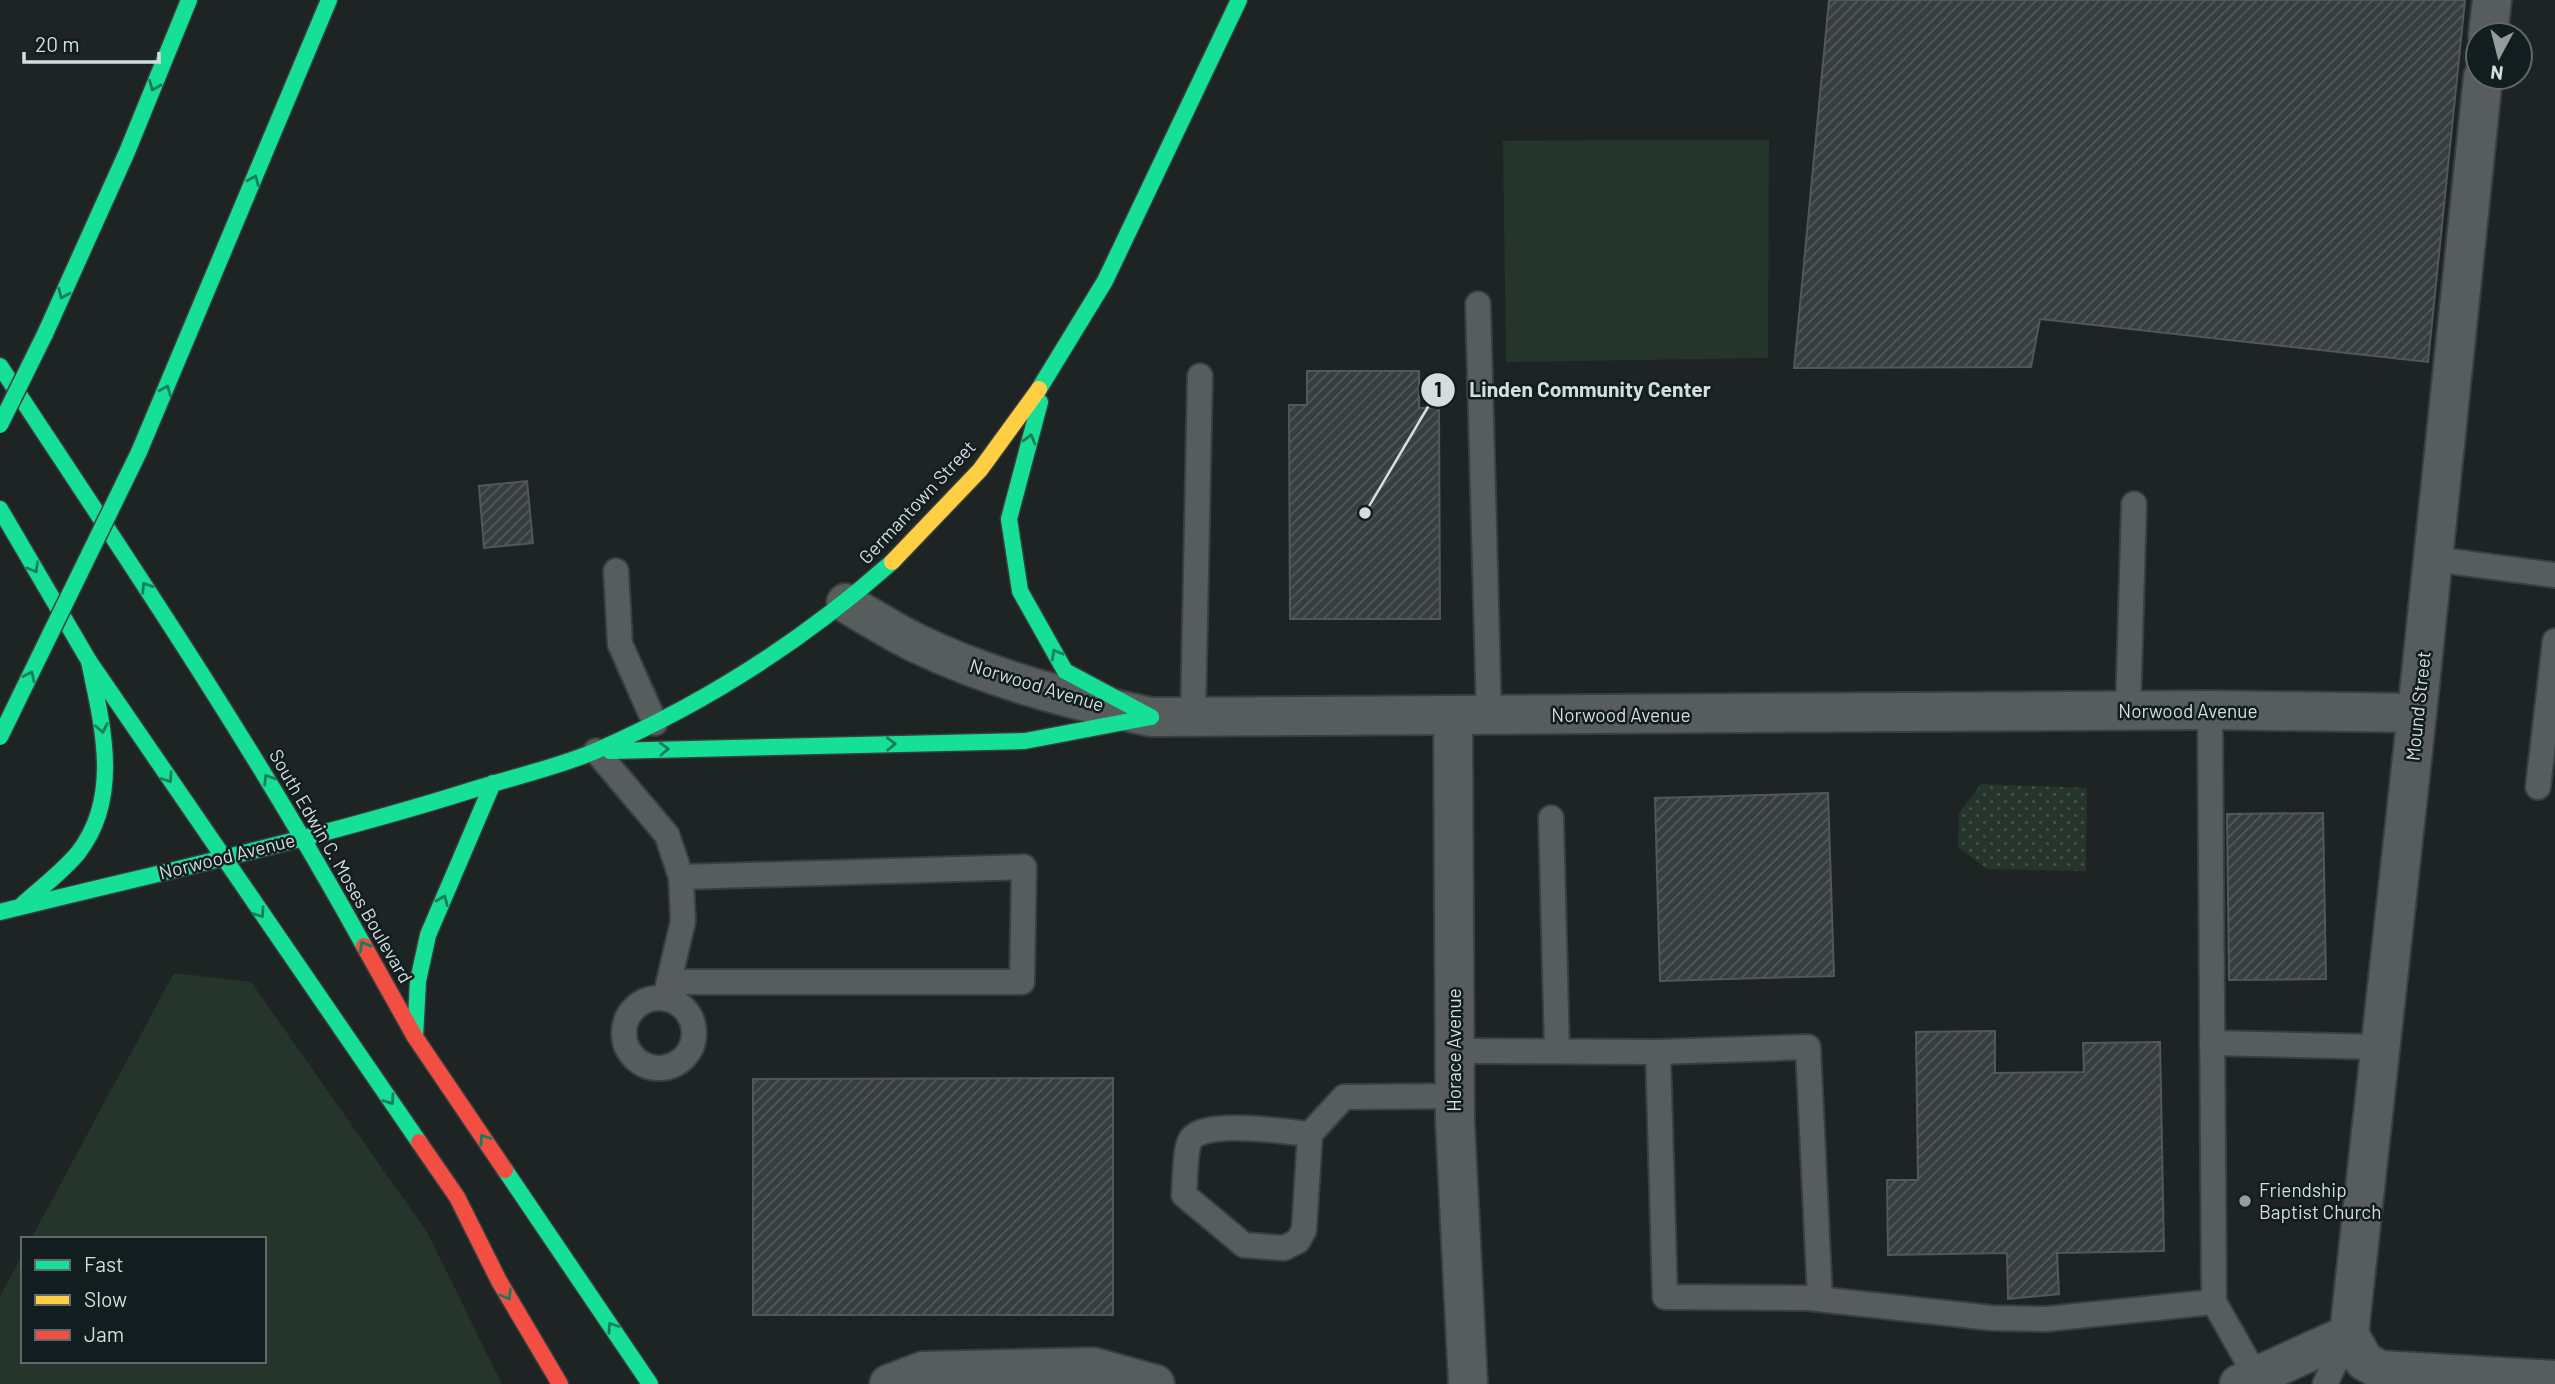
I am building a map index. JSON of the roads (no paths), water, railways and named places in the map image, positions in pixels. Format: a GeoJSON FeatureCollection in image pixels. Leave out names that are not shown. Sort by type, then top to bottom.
{"type":"FeatureCollection","features":[{"type":"Feature","properties":{"kind":"main road"},"geometry":{"type":"LineString","coordinates":[[0,425],[45,334],[127,152],[189,0]]}},
{"type":"Feature","properties":{"kind":"main road"},"geometry":{"type":"LineString","coordinates":[[0,737],[139,452],[329,0]]}},
{"type":"Feature","properties":{"kind":"main road","name":"Germantown Street"},"geometry":{"type":"LineString","coordinates":[[493,783],[596,751],[698,702],[793,642],[846,603],[902,553],[980,470],[1046,379],[1105,281],[1239,0]]}},
{"type":"Feature","properties":{"kind":"main road","name":"South Edwin C. Moses Boulevard"},"geometry":{"type":"LineString","coordinates":[[0,366],[162,610],[304,837],[415,1037],[650,1384]]}},
{"type":"Feature","properties":{"kind":"main road"},"geometry":{"type":"LineString","coordinates":[[1046,379],[1009,519],[1020,591],[1065,671],[1151,717]]}},
{"type":"Feature","properties":{"kind":"main road"},"geometry":{"type":"LineString","coordinates":[[0,509],[89,661],[457,1197],[499,1281],[559,1384]]}},
{"type":"Feature","properties":{"kind":"main road"},"geometry":{"type":"LineString","coordinates":[[19,907],[68,863],[90,835],[104,797],[106,748],[89,661]]}},
{"type":"Feature","properties":{"kind":"main road"},"geometry":{"type":"LineString","coordinates":[[596,751],[1025,741],[1151,717]]}},
{"type":"Feature","properties":{"kind":"main road"},"geometry":{"type":"LineString","coordinates":[[415,1037],[418,981],[428,935],[493,783]]}},
{"type":"Feature","properties":{"kind":"main road","name":"Norwood Avenue"},"geometry":{"type":"LineString","coordinates":[[0,912],[405,811],[493,783]]}},
{"type":"Feature","properties":{"kind":"street"},"geometry":{"type":"LineString","coordinates":[[2490,21],[2492,0]]}},
{"type":"Feature","properties":{"kind":"street","name":"Mound Street"},"geometry":{"type":"LineString","coordinates":[[2348,1334],[2417,712],[2482,91]]}},
{"type":"Feature","properties":{"kind":"street","name":"Norwood Avenue"},"geometry":{"type":"LineString","coordinates":[[846,603],[917,643],[1013,681],[1073,700],[1151,717],[1471,717],[2210,710],[2417,712]]}},
{"type":"Feature","properties":{"kind":"street","name":"Horace Avenue"},"geometry":{"type":"LineString","coordinates":[[1468,1384],[1454,1051],[1471,717]]}},
{"type":"Feature","properties":{"kind":"street"},"geometry":{"type":"LineString","coordinates":[[2248,1380],[2348,1334],[2364,1361],[2380,1370],[2555,1380]]}},
{"type":"Feature","properties":{"kind":"street"},"geometry":{"type":"LineString","coordinates":[[889,1384],[923,1371],[1093,1367],[1155,1384]]}},
{"type":"Feature","properties":{"kind":"lane"},"geometry":{"type":"LineString","coordinates":[[1471,717],[1478,304]]}},
{"type":"Feature","properties":{"kind":"lane"},"geometry":{"type":"LineString","coordinates":[[1193,716],[1200,376]]}},
{"type":"Feature","properties":{"kind":"lane"},"geometry":{"type":"LineString","coordinates":[[2127,711],[2134,504]]}},
{"type":"Feature","properties":{"kind":"lane"},"geometry":{"type":"LineString","coordinates":[[2433,559],[2555,575]]}},
{"type":"Feature","properties":{"kind":"lane"},"geometry":{"type":"LineString","coordinates":[[615,571],[620,645],[655,723]]}},
{"type":"Feature","properties":{"kind":"lane"},"geometry":{"type":"LineString","coordinates":[[2538,787],[2555,641]]}},
{"type":"Feature","properties":{"kind":"lane"},"geometry":{"type":"LineString","coordinates":[[2210,710],[2214,1302],[2248,1380]]}},
{"type":"Feature","properties":{"kind":"lane"},"geometry":{"type":"LineString","coordinates":[[596,751],[667,835],[681,877],[683,921],[667,990],[1022,982],[1024,867],[681,877]]}},
{"type":"Feature","properties":{"kind":"lane"},"geometry":{"type":"LineString","coordinates":[[1551,818],[1557,1051]]}},
{"type":"Feature","properties":{"kind":"lane"},"geometry":{"type":"LineString","coordinates":[[2212,1042],[2380,1047]]}},
{"type":"Feature","properties":{"kind":"lane"},"geometry":{"type":"LineString","coordinates":[[1454,1051],[1658,1052],[1808,1047],[1820,1299]]}},
{"type":"Feature","properties":{"kind":"lane"},"geometry":{"type":"LineString","coordinates":[[1658,1052],[1665,1297],[1820,1299],[1992,1318],[2033,1318],[2214,1302]]}},
{"type":"Feature","properties":{"kind":"lane"},"geometry":{"type":"LineString","coordinates":[[1310,1134],[1218,1128],[1199,1131],[1190,1141],[1184,1195],[1244,1245],[1284,1248],[1298,1241],[1304,1230],[1310,1134],[1344,1097],[1455,1109]]}},
{"type":"Feature","properties":{"kind":"lane"},"geometry":{"type":"LineString","coordinates":[[2325,1384],[2348,1334]]}},
{"type":"Feature","properties":{"kind":"place","name":"Linden Community Center"},"geometry":{"type":"Point","coordinates":[1365,513]}},
{"type":"Feature","properties":{"kind":"place","name":"Friendship Baptist Church"},"geometry":{"type":"Point","coordinates":[2245,1201]}}]}
